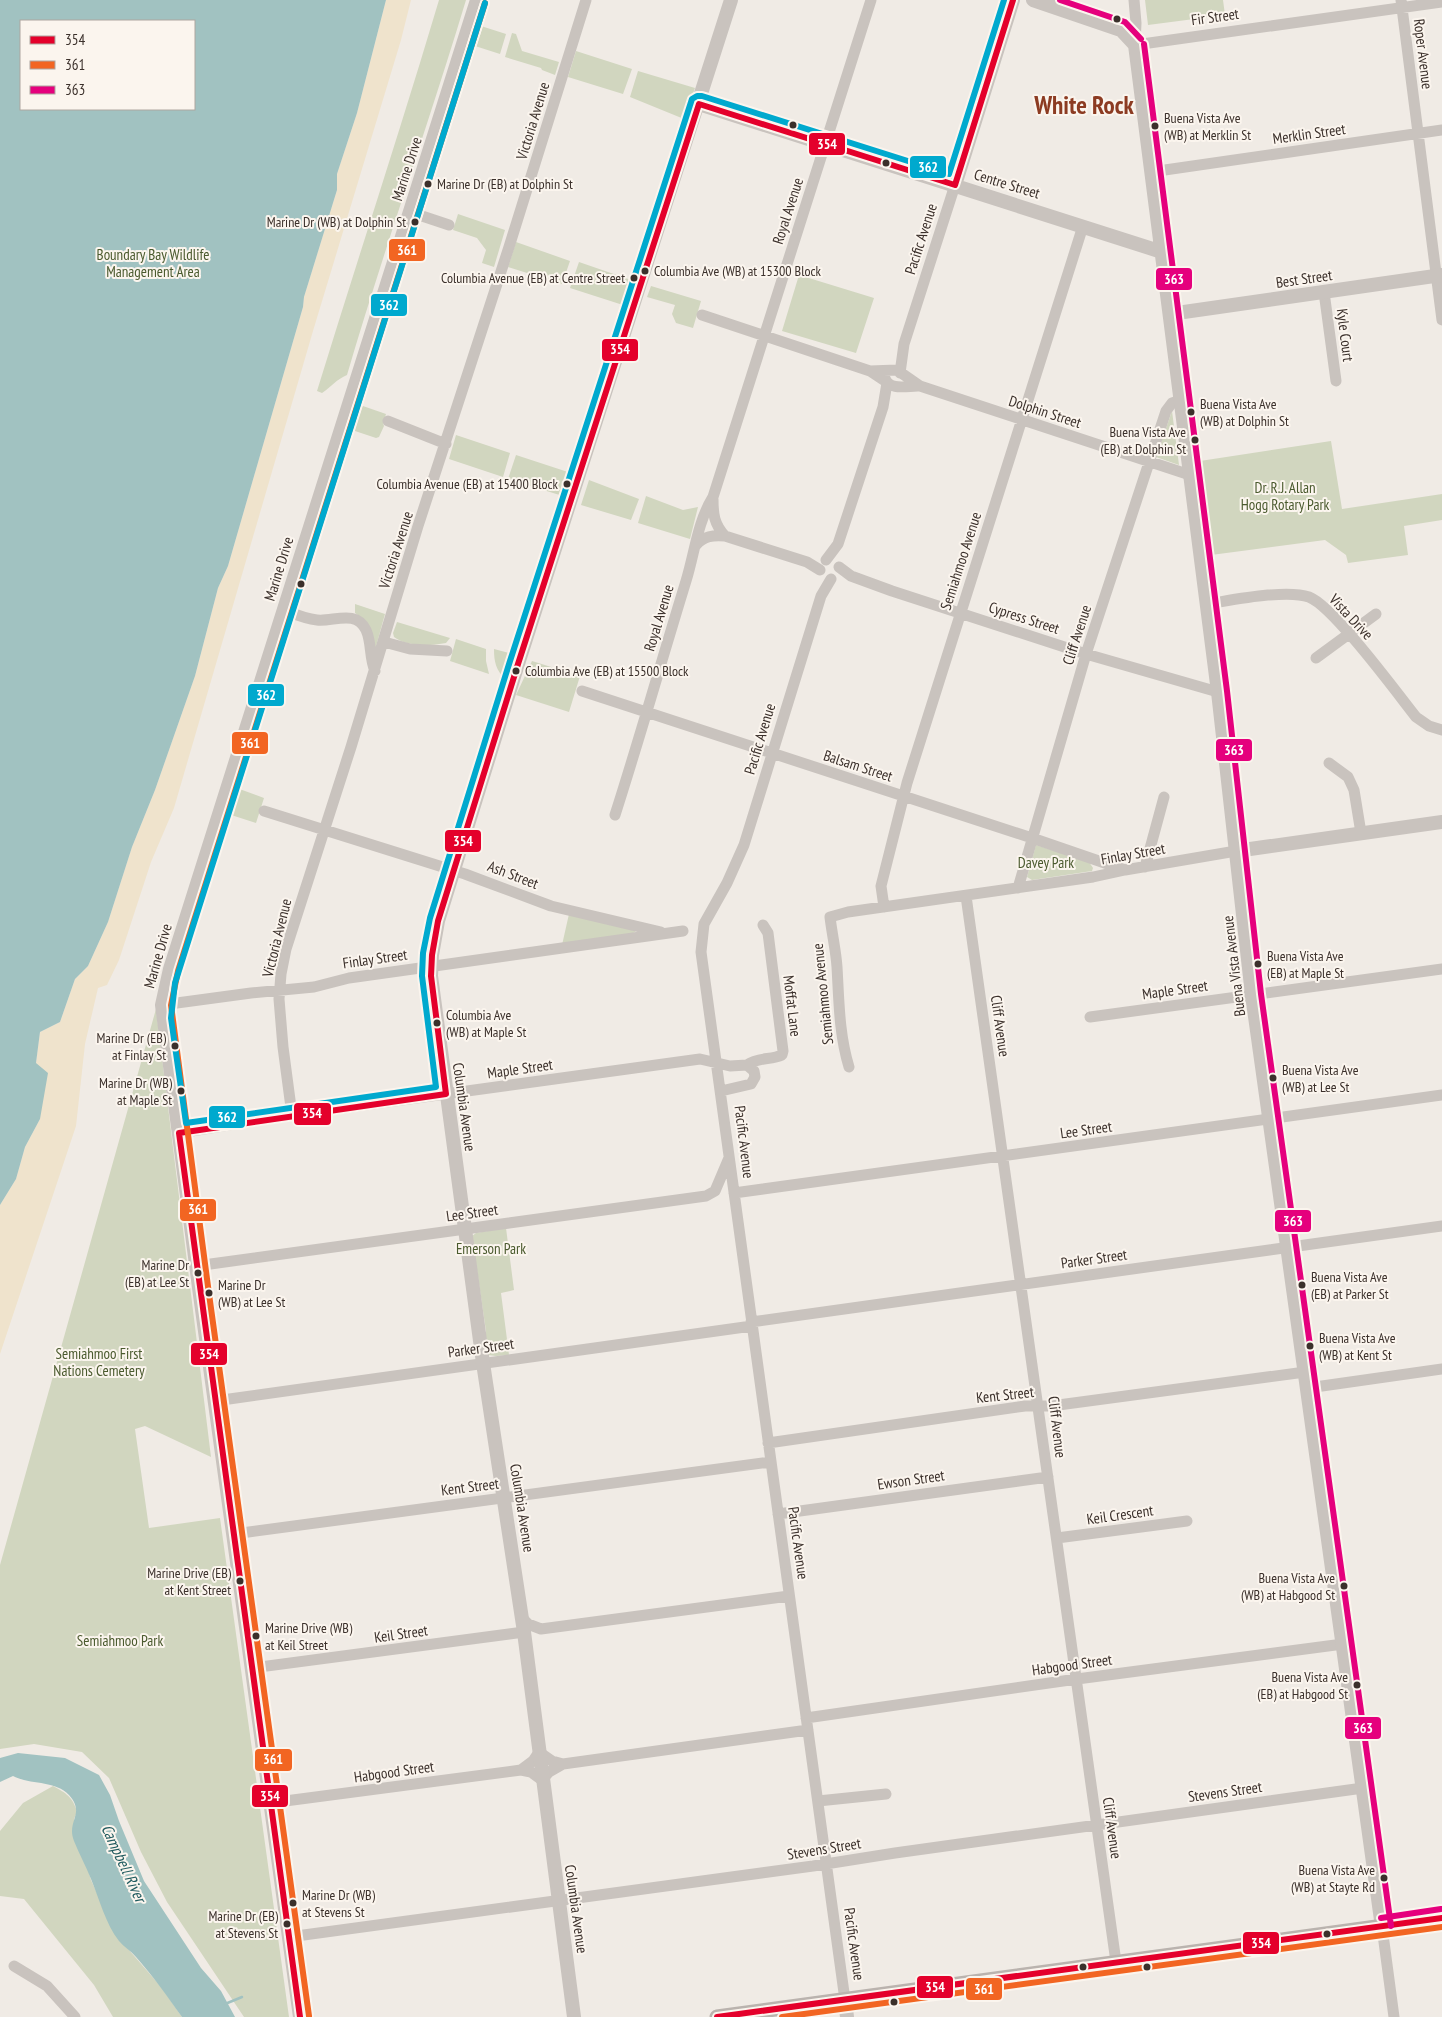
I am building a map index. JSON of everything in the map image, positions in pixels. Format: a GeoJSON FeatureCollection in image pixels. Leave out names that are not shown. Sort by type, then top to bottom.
{"type":"FeatureCollection","features":[{"type":"Feature","properties":{"kind":"main road"},"geometry":{"type":"LineString","coordinates":[[717,2017],[753,2014],[1442,1918]]}},
{"type":"Feature","properties":{"kind":"street","name":"Marine Drive"},"geometry":{"type":"LineString","coordinates":[[300,2017],[196,1266],[162,1005],[170,968],[477,0]]}},
{"type":"Feature","properties":{"kind":"street","name":"Victoria Avenue"},"geometry":{"type":"LineString","coordinates":[[292,1115],[283,1047],[280,991],[282,967],[290,935],[325,830],[375,672],[418,526],[446,444],[586,0]]}},
{"type":"Feature","properties":{"kind":"street","name":"Columbia Avenue"},"geometry":{"type":"LineString","coordinates":[[574,2017],[522,1616],[464,1229],[431,968],[438,920],[453,870],[731,0]]}},
{"type":"Feature","properties":{"kind":"street","name":"Royal Avenue"},"geometry":{"type":"LineString","coordinates":[[615,815],[648,713],[657,674],[696,545],[700,522],[713,497],[871,0]]}},
{"type":"Feature","properties":{"kind":"street","name":"Pacific Avenue"},"geometry":{"type":"LineString","coordinates":[[845,2000],[701,952],[702,934],[704,924],[727,883],[744,845],[829,569],[893,378],[1014,0]]}},
{"type":"Feature","properties":{"kind":"street"},"geometry":{"type":"LineString","coordinates":[[1033,0],[1121,30],[1135,45]]}},
{"type":"Feature","properties":{"kind":"street","name":"Buena Vista Avenue"},"geometry":{"type":"LineString","coordinates":[[1134,0],[1135,45],[1218,692],[1252,995],[1271,1119],[1382,1927]]}},
{"type":"Feature","properties":{"kind":"street","name":"Fir Street"},"geometry":{"type":"LineString","coordinates":[[1135,45],[1401,4],[1442,2]]}},
{"type":"Feature","properties":{"kind":"street","name":"Roper Avenue"},"geometry":{"type":"LineString","coordinates":[[1401,4],[1439,275],[1442,320]]}},
{"type":"Feature","properties":{"kind":"street","name":"Centre Street"},"geometry":{"type":"LineString","coordinates":[[698,104],[1162,252]]}},
{"type":"Feature","properties":{"kind":"street","name":"Merklin Street"},"geometry":{"type":"LineString","coordinates":[[1151,172],[1442,130]]}},
{"type":"Feature","properties":{"kind":"street"},"geometry":{"type":"LineString","coordinates":[[410,212],[449,224]]}},
{"type":"Feature","properties":{"kind":"street","name":"Semiahmoo Avenue"},"geometry":{"type":"LineString","coordinates":[[884,907],[881,886],[904,796],[1083,226]]}},
{"type":"Feature","properties":{"kind":"street","name":"Best Street"},"geometry":{"type":"LineString","coordinates":[[1170,314],[1439,275]]}},
{"type":"Feature","properties":{"kind":"street","name":"Kyle Court"},"geometry":{"type":"LineString","coordinates":[[1324,292],[1336,381]]}},
{"type":"Feature","properties":{"kind":"street"},"geometry":{"type":"LineString","coordinates":[[702,316],[893,378]]}},
{"type":"Feature","properties":{"kind":"street","name":"Dolphin Street"},"geometry":{"type":"LineString","coordinates":[[893,378],[1190,475]]}},
{"type":"Feature","properties":{"kind":"street","name":"Cliff Avenue"},"geometry":{"type":"LineString","coordinates":[[1018,888],[1086,654],[1151,462],[1166,411],[1172,403],[1181,400]]}},
{"type":"Feature","properties":{"kind":"street"},"geometry":{"type":"LineString","coordinates":[[388,421],[446,444]]}},
{"type":"Feature","properties":{"kind":"street"},"geometry":{"type":"LineString","coordinates":[[713,497],[714,520],[718,529],[725,536]]}},
{"type":"Feature","properties":{"kind":"street"},"geometry":{"type":"LineString","coordinates":[[696,545],[701,539],[709,536],[725,536],[829,569]]}},
{"type":"Feature","properties":{"kind":"street","name":"Cypress Street"},"geometry":{"type":"LineString","coordinates":[[829,569],[1086,654],[1218,692]]}},
{"type":"Feature","properties":{"kind":"street","name":"Vista Drive"},"geometry":{"type":"LineString","coordinates":[[1207,604],[1290,594],[1310,597],[1324,606],[1349,634],[1416,717],[1429,726],[1442,730]]}},
{"type":"Feature","properties":{"kind":"street"},"geometry":{"type":"LineString","coordinates":[[284,610],[315,620],[341,617],[356,620],[365,629],[375,672]]}},
{"type":"Feature","properties":{"kind":"street"},"geometry":{"type":"LineString","coordinates":[[1316,658],[1376,614]]}},
{"type":"Feature","properties":{"kind":"street"},"geometry":{"type":"LineString","coordinates":[[384,642],[416,650],[447,651]]}},
{"type":"Feature","properties":{"kind":"street","name":"Balsam Street"},"geometry":{"type":"LineString","coordinates":[[582,691],[1125,870]]}},
{"type":"Feature","properties":{"kind":"street"},"geometry":{"type":"LineString","coordinates":[[1329,763],[1348,777],[1354,790],[1361,833]]}},
{"type":"Feature","properties":{"kind":"street"},"geometry":{"type":"LineString","coordinates":[[1145,868],[1164,797]]}},
{"type":"Feature","properties":{"kind":"street","name":"Ash Street"},"geometry":{"type":"LineString","coordinates":[[264,810],[453,870],[551,906],[668,934]]}},
{"type":"Feature","properties":{"kind":"street","name":"Finlay Street"},"geometry":{"type":"LineString","coordinates":[[830,917],[848,912],[1094,877],[1125,870],[1236,852],[1442,822]]}},
{"type":"Feature","properties":{"kind":"street","name":"Cliff Avenue"},"geometry":{"type":"LineString","coordinates":[[966,896],[1116,1962]]}},
{"type":"Feature","properties":{"kind":"street","name":"Semiahmoo Avenue"},"geometry":{"type":"LineString","coordinates":[[830,917],[837,965],[838,1011],[849,1067]]}},
{"type":"Feature","properties":{"kind":"street","name":"Moffat Lane"},"geometry":{"type":"LineString","coordinates":[[747,1065],[756,1060],[782,1055],[783,1051],[768,933],[763,925]]}},
{"type":"Feature","properties":{"kind":"street","name":"Finlay Street"},"geometry":{"type":"LineString","coordinates":[[162,1005],[314,987],[349,978],[431,968],[683,931]]}},
{"type":"Feature","properties":{"kind":"street","name":"Maple Street"},"geometry":{"type":"LineString","coordinates":[[1090,1017],[1442,969]]}},
{"type":"Feature","properties":{"kind":"street","name":"Maple Street"},"geometry":{"type":"LineString","coordinates":[[179,1133],[292,1115],[700,1059],[717,1064]]}},
{"type":"Feature","properties":{"kind":"street"},"geometry":{"type":"LineString","coordinates":[[717,1064],[730,1066],[747,1065]]}},
{"type":"Feature","properties":{"kind":"street","name":"Pacific Avenue"},"geometry":{"type":"LineString","coordinates":[[721,1091],[746,1087],[753,1082],[755,1074],[752,1068],[747,1065]]}},
{"type":"Feature","properties":{"kind":"street","name":"Lee Street"},"geometry":{"type":"LineString","coordinates":[[734,1193],[1442,1095]]}},
{"type":"Feature","properties":{"kind":"street","name":"Lee Street"},"geometry":{"type":"LineString","coordinates":[[196,1266],[706,1196],[714,1191],[729,1158]]}},
{"type":"Feature","properties":{"kind":"street","name":"Parker Street"},"geometry":{"type":"LineString","coordinates":[[215,1401],[1022,1284],[1442,1226]]}},
{"type":"Feature","properties":{"kind":"street"},"geometry":{"type":"LineString","coordinates":[[1308,1388],[1442,1369]]}},
{"type":"Feature","properties":{"kind":"street","name":"Kent Street"},"geometry":{"type":"LineString","coordinates":[[768,1443],[1026,1406],[1039,1406],[1305,1372]]}},
{"type":"Feature","properties":{"kind":"street","name":"Kent Street"},"geometry":{"type":"LineString","coordinates":[[234,1534],[770,1462]]}},
{"type":"Feature","properties":{"kind":"street","name":"Ewson Street"},"geometry":{"type":"LineString","coordinates":[[778,1514],[1048,1477]]}},
{"type":"Feature","properties":{"kind":"street","name":"Keil Crescent"},"geometry":{"type":"LineString","coordinates":[[1057,1538],[1187,1521]]}},
{"type":"Feature","properties":{"kind":"street"},"geometry":{"type":"LineString","coordinates":[[522,1616],[528,1624],[541,1629],[789,1596]]}},
{"type":"Feature","properties":{"kind":"street"},"geometry":{"type":"LineString","coordinates":[[525,1640],[541,1629]]}},
{"type":"Feature","properties":{"kind":"street","name":"Keil Street"},"geometry":{"type":"LineString","coordinates":[[252,1668],[525,1640]]}},
{"type":"Feature","properties":{"kind":"street","name":"Habgood Street"},"geometry":{"type":"LineString","coordinates":[[542,1780],[549,1772],[563,1764],[1077,1679],[1343,1644]]}},
{"type":"Feature","properties":{"kind":"street"},"geometry":{"type":"LineString","coordinates":[[521,1770],[533,1762],[540,1752],[552,1760],[563,1764]]}},
{"type":"Feature","properties":{"kind":"street"},"geometry":{"type":"LineString","coordinates":[[521,1770],[531,1772],[542,1780]]}},
{"type":"Feature","properties":{"kind":"street","name":"Habgood Street"},"geometry":{"type":"LineString","coordinates":[[270,1803],[521,1770]]}},
{"type":"Feature","properties":{"kind":"street","name":"Stevens Street"},"geometry":{"type":"LineString","coordinates":[[289,1937],[1363,1788]]}},
{"type":"Feature","properties":{"kind":"street"},"geometry":{"type":"LineString","coordinates":[[818,1801],[886,1794]]}},
{"type":"Feature","properties":{"kind":"street"},"geometry":{"type":"LineString","coordinates":[[1382,1927],[1394,2017]]}},
{"type":"Feature","properties":{"kind":"street"},"geometry":{"type":"LineString","coordinates":[[14,1966],[47,1986],[74,2017]]}},
{"type":"Feature","properties":{"kind":"street"},"geometry":{"type":"LineString","coordinates":[[845,2000],[847,2017]]}},
{"type":"Feature","properties":{"kind":"green space"},"geometry":{"type":"Polygon","coordinates":[[[439,0],[466,0],[347,375],[322,393],[317,391],[439,0]]]}},
{"type":"Feature","properties":{"kind":"green space"},"geometry":{"type":"Polygon","coordinates":[[[1145,0],[1223,0],[1225,15],[1148,25],[1145,0]]]}},
{"type":"Feature","properties":{"kind":"green space"},"geometry":{"type":"Polygon","coordinates":[[[481,26],[506,34],[500,54],[475,46],[481,26]]]}},
{"type":"Feature","properties":{"kind":"green space"},"geometry":{"type":"Polygon","coordinates":[[[512,33],[516,34],[522,51],[559,62],[555,75],[541,68],[505,57],[512,33]]]}},
{"type":"Feature","properties":{"kind":"green space"},"geometry":{"type":"Polygon","coordinates":[[[576,51],[632,69],[623,94],[568,77],[576,51]]]}},
{"type":"Feature","properties":{"kind":"green space"},"geometry":{"type":"Polygon","coordinates":[[[638,71],[695,88],[684,119],[630,97],[638,71]]]}},
{"type":"Feature","properties":{"kind":"green space"},"geometry":{"type":"Polygon","coordinates":[[[458,214],[505,230],[494,267],[482,263],[486,250],[477,238],[453,230],[458,214]]]}},
{"type":"Feature","properties":{"kind":"green space"},"geometry":{"type":"Polygon","coordinates":[[[516,242],[570,261],[562,284],[508,267],[516,242]]]}},
{"type":"Feature","properties":{"kind":"green space"},"geometry":{"type":"Polygon","coordinates":[[[579,262],[634,281],[626,306],[570,288],[579,262]]]}},
{"type":"Feature","properties":{"kind":"green space"},"geometry":{"type":"Polygon","coordinates":[[[799,275],[874,298],[856,353],[782,331],[799,275]]]}},
{"type":"Feature","properties":{"kind":"green space"},"geometry":{"type":"Polygon","coordinates":[[[651,286],[701,301],[693,328],[676,323],[672,314],[675,305],[647,297],[651,286]]]}},
{"type":"Feature","properties":{"kind":"green space"},"geometry":{"type":"Polygon","coordinates":[[[360,405],[386,414],[384,426],[379,437],[376,438],[352,430],[360,405]]]}},
{"type":"Feature","properties":{"kind":"green space"},"geometry":{"type":"Polygon","coordinates":[[[1172,411],[1179,465],[1156,457],[1172,411]]]}},
{"type":"Feature","properties":{"kind":"green space"},"geometry":{"type":"Polygon","coordinates":[[[456,435],[510,453],[503,477],[449,459],[456,435]]]}},
{"type":"Feature","properties":{"kind":"green space","name":"Dr. R.J. Allan Hogg Rotary Park"},"geometry":{"type":"Polygon","coordinates":[[[1331,441],[1342,509],[1442,494],[1442,520],[1404,526],[1408,555],[1348,563],[1346,555],[1325,540],[1211,555],[1200,461],[1331,441]]]}},
{"type":"Feature","properties":{"kind":"green space"},"geometry":{"type":"Polygon","coordinates":[[[516,455],[574,474],[566,497],[508,479],[516,455]]]}},
{"type":"Feature","properties":{"kind":"green space"},"geometry":{"type":"Polygon","coordinates":[[[589,480],[639,499],[631,520],[581,505],[589,480]]]}},
{"type":"Feature","properties":{"kind":"green space"},"geometry":{"type":"Polygon","coordinates":[[[646,496],[683,510],[698,507],[690,539],[638,523],[646,496]]]}},
{"type":"Feature","properties":{"kind":"green space"},"geometry":{"type":"Polygon","coordinates":[[[355,604],[385,614],[375,650],[366,621],[355,613],[355,604]]]}},
{"type":"Feature","properties":{"kind":"green space"},"geometry":{"type":"Polygon","coordinates":[[[397,622],[450,638],[446,643],[433,645],[405,643],[394,637],[393,633],[397,622]]]}},
{"type":"Feature","properties":{"kind":"green space"},"geometry":{"type":"Polygon","coordinates":[[[456,639],[486,649],[489,674],[450,661],[456,639]]]}},
{"type":"Feature","properties":{"kind":"green space"},"geometry":{"type":"Polygon","coordinates":[[[494,649],[513,654],[505,679],[496,666],[494,649]]]}},
{"type":"Feature","properties":{"kind":"green space"},"geometry":{"type":"Polygon","coordinates":[[[532,661],[580,676],[569,712],[516,695],[532,661]]]}},
{"type":"Feature","properties":{"kind":"green space"},"geometry":{"type":"Polygon","coordinates":[[[234,787],[264,798],[256,823],[225,813],[234,787]]]}},
{"type":"Feature","properties":{"kind":"green space","name":"Davey Park"},"geometry":{"type":"Polygon","coordinates":[[[1036,845],[1089,862],[1093,868],[1092,871],[1032,880],[1027,877],[1036,845]]]}},
{"type":"Feature","properties":{"kind":"green space"},"geometry":{"type":"Polygon","coordinates":[[[569,914],[636,931],[629,936],[562,945],[569,914]]]}},
{"type":"Feature","properties":{"kind":"green space","name":"Semiahmoo Park"},"geometry":{"type":"Polygon","coordinates":[[[156,1009],[211,1457],[145,1426],[135,1429],[149,1528],[220,1518],[289,2017],[244,2017],[167,1902],[141,1852],[109,1778],[82,1752],[34,1744],[0,1749],[0,1565],[156,1009]]]}},
{"type":"Feature","properties":{"kind":"green space","name":"Emerson Park"},"geometry":{"type":"Polygon","coordinates":[[[506,1228],[514,1290],[501,1293],[509,1355],[496,1356],[488,1355],[484,1340],[486,1331],[472,1236],[476,1233],[506,1228]]]}},
{"type":"Feature","properties":{"kind":"green space"},"geometry":{"type":"Polygon","coordinates":[[[53,1786],[68,1796],[75,1807],[77,1812],[74,1819],[91,1880],[116,1935],[162,1988],[182,2017],[113,2017],[94,1985],[24,1899],[0,1896],[0,1831],[23,1803],[53,1786]]]}},
{"type":"Feature","properties":{"kind":"sand"},"geometry":{"type":"Polygon","coordinates":[[[386,0],[411,0],[401,40],[313,331],[174,808],[151,862],[119,960],[107,985],[98,988],[85,1044],[76,1126],[0,1354],[0,1205],[16,1179],[25,1147],[40,1119],[36,1063],[40,1032],[60,1022],[75,979],[88,966],[108,922],[132,847],[155,790],[195,676],[218,588],[228,566],[303,307],[304,297],[337,190],[337,174],[357,113],[386,0]]]}},
{"type":"Feature","properties":{"kind":"water","name":"Boundary Bay Wildlife Management Area"},"geometry":{"type":"Polygon","coordinates":[[[0,0],[386,0],[357,113],[337,174],[337,190],[304,297],[303,307],[228,566],[218,588],[195,676],[155,790],[132,847],[108,922],[88,966],[75,979],[60,1022],[40,1032],[36,1063],[48,1073],[40,1119],[25,1147],[16,1179],[0,1205],[0,0]]]}},
{"type":"Feature","properties":{"kind":"water","name":"Campbell River"},"geometry":{"type":"Polygon","coordinates":[[[18,1753],[65,1758],[99,1775],[110,1795],[144,1881],[201,1968],[221,1991],[235,2017],[182,2017],[142,1964],[114,1935],[74,1841],[72,1828],[76,1807],[69,1795],[57,1787],[13,1776],[0,1782],[0,1758],[18,1753]]]}},
{"type":"Feature","properties":{"kind":"waterway"},"geometry":{"type":"LineString","coordinates":[[225,2004],[242,1997]]}},
{"type":"Feature","properties":{"kind":"transit line","name":"362"},"geometry":{"type":"LineString","coordinates":[[485,3],[175,983],[171,1018],[186,1123],[436,1087],[422,976],[423,953],[430,918],[510,661],[692,99],[702,96],[949,174],[1004,0]]}},
{"type":"Feature","properties":{"kind":"transit line","name":"354"},"geometry":{"type":"LineString","coordinates":[[955,185],[1013,0]]}},
{"type":"Feature","properties":{"kind":"transit line","name":"363"},"geometry":{"type":"LineString","coordinates":[[1060,0],[1125,22],[1141,39]]}},
{"type":"Feature","properties":{"kind":"transit line","name":"361"},"geometry":{"type":"LineString","coordinates":[[309,2016],[171,1005],[178,971],[485,3]]}},
{"type":"Feature","properties":{"kind":"transit line","name":"363"},"geometry":{"type":"LineString","coordinates":[[1144,44],[1227,691],[1261,994],[1391,1926]]}},
{"type":"Feature","properties":{"kind":"transit line","name":"354"},"geometry":{"type":"LineString","coordinates":[[699,104],[955,185]]}},
{"type":"Feature","properties":{"kind":"transit line","name":"354"},"geometry":{"type":"LineString","coordinates":[[446,1094],[431,976],[432,955],[438,921],[518,664],[699,104]]}},
{"type":"Feature","properties":{"kind":"transit line","name":"354"},"geometry":{"type":"LineString","coordinates":[[179,1133],[446,1094]]}},
{"type":"Feature","properties":{"kind":"transit line","name":"354"},"geometry":{"type":"LineString","coordinates":[[179,1133],[300,2017]]}},
{"type":"Feature","properties":{"kind":"transit line","name":"363"},"geometry":{"type":"LineString","coordinates":[[1381,1918],[1441,1909]]}},
{"type":"Feature","properties":{"kind":"transit line","name":"354"},"geometry":{"type":"LineString","coordinates":[[717,2017],[1442,1918]]}},
{"type":"Feature","properties":{"kind":"transit line","name":"361"},"geometry":{"type":"LineString","coordinates":[[782,2017],[1442,1927]]}},
{"type":"Feature","properties":{"kind":"place","name":"Buena Vista Ave (WB) at Merklin St"},"geometry":{"type":"Point","coordinates":[1155,126]}},
{"type":"Feature","properties":{"kind":"place","name":"Marine Dr (EB) at Dolphin St"},"geometry":{"type":"Point","coordinates":[428,184]}},
{"type":"Feature","properties":{"kind":"place","name":"Marine Dr (WB) at Dolphin St"},"geometry":{"type":"Point","coordinates":[415,222]}},
{"type":"Feature","properties":{"kind":"place","name":"Columbia Ave (WB) at 15300 Block"},"geometry":{"type":"Point","coordinates":[645,271]}},
{"type":"Feature","properties":{"kind":"place","name":"Columbia Avenue (EB) at Centre Street"},"geometry":{"type":"Point","coordinates":[634,278]}},
{"type":"Feature","properties":{"kind":"place","name":"Buena Vista Ave (WB) at Dolphin St"},"geometry":{"type":"Point","coordinates":[1191,412]}},
{"type":"Feature","properties":{"kind":"place","name":"Buena Vista Ave (EB) at Dolphin St"},"geometry":{"type":"Point","coordinates":[1195,440]}},
{"type":"Feature","properties":{"kind":"place","name":"Columbia Avenue (EB) at 15400 Block"},"geometry":{"type":"Point","coordinates":[567,484]}},
{"type":"Feature","properties":{"kind":"place","name":"Columbia Ave (EB) at 15500 Block"},"geometry":{"type":"Point","coordinates":[516,671]}},
{"type":"Feature","properties":{"kind":"place","name":"Buena Vista Ave (EB) at Maple St"},"geometry":{"type":"Point","coordinates":[1258,964]}},
{"type":"Feature","properties":{"kind":"place","name":"Columbia Ave (WB) at Maple St"},"geometry":{"type":"Point","coordinates":[437,1023]}},
{"type":"Feature","properties":{"kind":"place","name":"Marine Dr (EB) at Finlay St"},"geometry":{"type":"Point","coordinates":[175,1046]}},
{"type":"Feature","properties":{"kind":"place","name":"Buena Vista Ave (WB) at Lee St"},"geometry":{"type":"Point","coordinates":[1273,1078]}},
{"type":"Feature","properties":{"kind":"place","name":"Marine Dr (WB) at Maple St"},"geometry":{"type":"Point","coordinates":[181,1091]}},
{"type":"Feature","properties":{"kind":"place","name":"Marine Dr (EB) at Lee St"},"geometry":{"type":"Point","coordinates":[198,1273]}},
{"type":"Feature","properties":{"kind":"place","name":"Buena Vista Ave (EB) at Parker St"},"geometry":{"type":"Point","coordinates":[1302,1285]}},
{"type":"Feature","properties":{"kind":"place","name":"Marine Dr (WB) at Lee St"},"geometry":{"type":"Point","coordinates":[209,1293]}},
{"type":"Feature","properties":{"kind":"place","name":"Buena Vista Ave (WB) at Kent St"},"geometry":{"type":"Point","coordinates":[1310,1346]}},
{"type":"Feature","properties":{"kind":"place","name":"Marine Drive (EB) at Kent Street"},"geometry":{"type":"Point","coordinates":[240,1581]}},
{"type":"Feature","properties":{"kind":"place","name":"Buena Vista Ave (WB) at Habgood St"},"geometry":{"type":"Point","coordinates":[1344,1586]}},
{"type":"Feature","properties":{"kind":"place","name":"Marine Drive (WB) at Keil Street"},"geometry":{"type":"Point","coordinates":[256,1636]}},
{"type":"Feature","properties":{"kind":"place","name":"Buena Vista Ave (EB) at Habgood St"},"geometry":{"type":"Point","coordinates":[1357,1685]}},
{"type":"Feature","properties":{"kind":"place","name":"Buena Vista Ave (WB) at Stayte Rd"},"geometry":{"type":"Point","coordinates":[1384,1878]}},
{"type":"Feature","properties":{"kind":"place","name":"Marine Dr (WB) at Stevens St"},"geometry":{"type":"Point","coordinates":[293,1903]}},
{"type":"Feature","properties":{"kind":"place","name":"Marine Dr (EB) at Stevens St"},"geometry":{"type":"Point","coordinates":[287,1924]}},
{"type":"Feature","properties":{"kind":"district","name":"White Rock"},"geometry":{"type":"Point","coordinates":[1084,105]}},
{"type":"Feature","properties":{"kind":"park label","name":"Semiahmoo First Nations Cemetery"},"geometry":{"type":"Point","coordinates":[99,1362]}}]}
